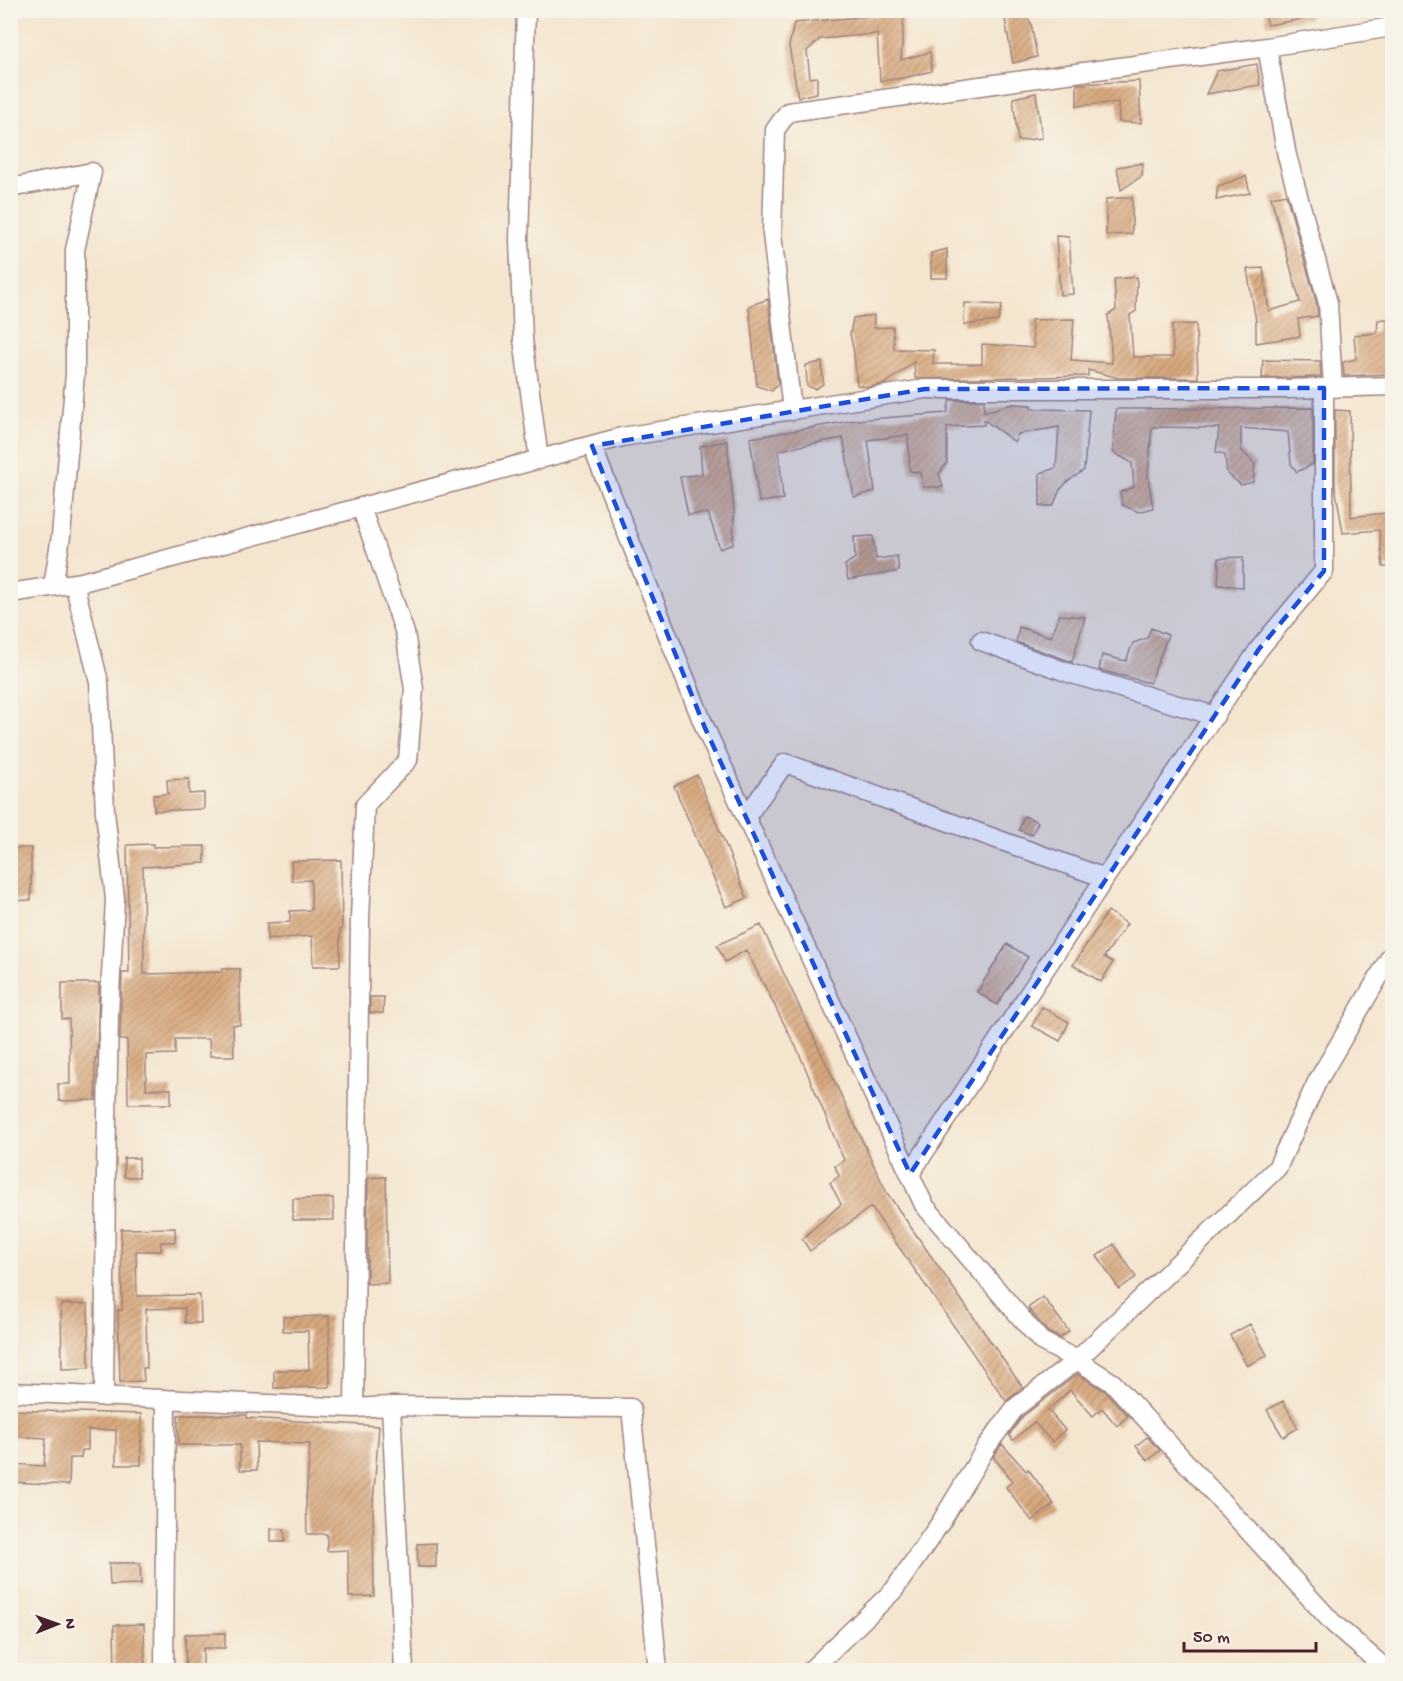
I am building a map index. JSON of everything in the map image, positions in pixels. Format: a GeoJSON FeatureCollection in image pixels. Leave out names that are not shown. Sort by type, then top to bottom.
{"type":"FeatureCollection","features":[{"type":"Feature","properties":{"kind":"street"},"geometry":{"type":"LineString","coordinates":[[526,10],[519,240],[523,339],[539,460]]}},
{"type":"Feature","properties":{"kind":"street"},"geometry":{"type":"LineString","coordinates":[[792,411],[772,234],[775,130],[788,112],[1267,47],[1392,27]]}},
{"type":"Feature","properties":{"kind":"street"},"geometry":{"type":"LineString","coordinates":[[910,1174],[1259,649],[1324,571],[1328,303],[1287,156],[1267,47]]}},
{"type":"Feature","properties":{"kind":"street"},"geometry":{"type":"LineString","coordinates":[[10,188],[92,172],[75,250],[75,374],[61,536],[53,586]]}},
{"type":"Feature","properties":{"kind":"street"},"geometry":{"type":"LineString","coordinates":[[10,593],[74,583],[622,437],[926,389],[1392,386]]}},
{"type":"Feature","properties":{"kind":"street"},"geometry":{"type":"LineString","coordinates":[[592,446],[705,728],[924,1205],[1041,1341],[1113,1383],[1333,1623],[1387,1671]]}},
{"type":"Feature","properties":{"kind":"street"},"geometry":{"type":"LineString","coordinates":[[354,1407],[360,919],[365,805],[408,760],[414,689],[405,633],[361,507]]}},
{"type":"Feature","properties":{"kind":"street"},"geometry":{"type":"LineString","coordinates":[[74,583],[99,682],[105,812],[114,899],[106,1160],[104,1397]]}},
{"type":"Feature","properties":{"kind":"street"},"geometry":{"type":"LineString","coordinates":[[981,641],[1069,673],[1215,716]]}},
{"type":"Feature","properties":{"kind":"street"},"geometry":{"type":"LineString","coordinates":[[746,817],[785,764],[1105,878]]}},
{"type":"Feature","properties":{"kind":"street"},"geometry":{"type":"LineString","coordinates":[[811,1671],[894,1590],[941,1522],[987,1446],[1015,1408],[1077,1360],[1277,1168],[1317,1082],[1392,954]]}},
{"type":"Feature","properties":{"kind":"street"},"geometry":{"type":"LineString","coordinates":[[10,1392],[354,1407],[631,1408],[658,1671]]}},
{"type":"Feature","properties":{"kind":"street"},"geometry":{"type":"LineString","coordinates":[[164,1671],[166,1400]]}},
{"type":"Feature","properties":{"kind":"street"},"geometry":{"type":"LineString","coordinates":[[391,1406],[404,1671]]}},
{"type":"Feature","properties":{"kind":"highlighted area"},"geometry":{"type":"Polygon","coordinates":[[[1324,388],[1324,571],[1259,649],[910,1174],[705,728],[592,446],[925,389],[1324,388]]]}},
{"type":"Feature","properties":{"kind":"building"},"geometry":{"type":"Polygon","coordinates":[[[1022,10],[1031,23],[1037,57],[1013,63],[1004,14],[1022,10]]]}},
{"type":"Feature","properties":{"kind":"building"},"geometry":{"type":"Polygon","coordinates":[[[1265,10],[1309,10],[1310,18],[1267,25],[1265,10]]]}},
{"type":"Feature","properties":{"kind":"building"},"geometry":{"type":"Polygon","coordinates":[[[904,13],[901,60],[930,52],[932,71],[880,81],[877,34],[820,39],[807,51],[810,78],[817,77],[817,93],[798,97],[789,46],[794,23],[904,13]]]}},
{"type":"Feature","properties":{"kind":"building"},"geometry":{"type":"Polygon","coordinates":[[[1257,64],[1260,85],[1206,94],[1217,71],[1257,64]]]}},
{"type":"Feature","properties":{"kind":"building"},"geometry":{"type":"Polygon","coordinates":[[[1139,81],[1141,123],[1119,122],[1118,102],[1077,106],[1077,84],[1139,81]]]}},
{"type":"Feature","properties":{"kind":"building"},"geometry":{"type":"Polygon","coordinates":[[[1036,93],[1042,138],[1018,141],[1013,98],[1036,93]]]}},
{"type":"Feature","properties":{"kind":"building"},"geometry":{"type":"Polygon","coordinates":[[[1143,163],[1142,176],[1121,190],[1117,167],[1143,163]]]}},
{"type":"Feature","properties":{"kind":"building"},"geometry":{"type":"Polygon","coordinates":[[[1246,176],[1250,193],[1216,200],[1218,186],[1246,176]]]}},
{"type":"Feature","properties":{"kind":"building"},"geometry":{"type":"Polygon","coordinates":[[[1286,194],[1317,305],[1318,316],[1298,319],[1300,336],[1256,343],[1256,321],[1247,269],[1263,268],[1269,311],[1300,302],[1271,197],[1286,194]]]}},
{"type":"Feature","properties":{"kind":"building"},"geometry":{"type":"Polygon","coordinates":[[[1132,197],[1132,234],[1106,235],[1106,199],[1132,197]]]}},
{"type":"Feature","properties":{"kind":"building"},"geometry":{"type":"Polygon","coordinates":[[[1056,236],[1069,237],[1073,294],[1060,295],[1056,236]]]}},
{"type":"Feature","properties":{"kind":"building"},"geometry":{"type":"Polygon","coordinates":[[[947,249],[947,278],[931,278],[931,253],[947,249]]]}},
{"type":"Feature","properties":{"kind":"building"},"geometry":{"type":"Polygon","coordinates":[[[1137,277],[1136,311],[1130,315],[1133,357],[1173,357],[1172,325],[1196,324],[1198,378],[1119,378],[1088,370],[1088,376],[919,379],[915,378],[914,362],[885,384],[869,387],[857,385],[850,334],[853,318],[874,315],[874,328],[893,327],[894,349],[934,350],[933,364],[982,364],[982,344],[1034,348],[1031,320],[1074,319],[1071,360],[1112,363],[1108,315],[1116,310],[1114,279],[1137,277]]]}},
{"type":"Feature","properties":{"kind":"building"},"geometry":{"type":"Polygon","coordinates":[[[768,299],[778,384],[772,391],[757,386],[749,306],[768,299]]]}},
{"type":"Feature","properties":{"kind":"building"},"geometry":{"type":"Polygon","coordinates":[[[965,303],[1002,305],[998,321],[964,325],[965,303]]]}},
{"type":"Feature","properties":{"kind":"building"},"geometry":{"type":"Polygon","coordinates":[[[1392,318],[1389,374],[1344,376],[1343,362],[1356,359],[1354,335],[1377,333],[1378,320],[1392,318]]]}},
{"type":"Feature","properties":{"kind":"building"},"geometry":{"type":"Polygon","coordinates":[[[1263,360],[1320,361],[1321,377],[1262,378],[1263,360]]]}},
{"type":"Feature","properties":{"kind":"building"},"geometry":{"type":"Polygon","coordinates":[[[822,362],[823,384],[815,389],[807,386],[806,365],[822,362]]]}},
{"type":"Feature","properties":{"kind":"building"},"geometry":{"type":"Polygon","coordinates":[[[950,400],[984,400],[984,412],[1013,404],[1031,405],[1031,409],[1089,410],[1084,470],[1060,490],[1053,506],[1040,506],[1040,473],[1056,468],[1059,427],[1018,434],[1015,442],[984,420],[984,425],[947,427],[947,463],[939,474],[943,487],[923,487],[921,473],[910,471],[908,435],[868,440],[875,491],[854,497],[843,438],[779,450],[783,499],[759,502],[750,438],[856,420],[947,413],[950,400]]]}},
{"type":"Feature","properties":{"kind":"building"},"geometry":{"type":"Polygon","coordinates":[[[1313,408],[1313,464],[1297,472],[1291,464],[1288,432],[1241,428],[1241,450],[1255,464],[1253,482],[1241,485],[1227,473],[1225,454],[1216,452],[1219,428],[1152,427],[1148,476],[1153,508],[1139,512],[1122,505],[1120,492],[1134,487],[1132,463],[1113,452],[1116,409],[1313,408]]]}},
{"type":"Feature","properties":{"kind":"building"},"geometry":{"type":"Polygon","coordinates":[[[1335,410],[1350,411],[1351,517],[1392,512],[1392,567],[1383,567],[1379,530],[1343,533],[1335,486],[1335,410]]]}},
{"type":"Feature","properties":{"kind":"building"},"geometry":{"type":"Polygon","coordinates":[[[727,441],[734,511],[733,544],[720,549],[708,513],[688,515],[680,477],[702,474],[700,446],[727,441]]]}},
{"type":"Feature","properties":{"kind":"building"},"geometry":{"type":"Polygon","coordinates":[[[873,536],[876,559],[897,556],[899,571],[848,580],[845,565],[855,558],[854,537],[873,536]]]}},
{"type":"Feature","properties":{"kind":"building"},"geometry":{"type":"Polygon","coordinates":[[[1243,557],[1243,587],[1218,585],[1219,558],[1243,557]]]}},
{"type":"Feature","properties":{"kind":"building"},"geometry":{"type":"Polygon","coordinates":[[[1059,615],[1085,617],[1072,662],[1016,642],[1019,627],[1051,637],[1059,615]]]}},
{"type":"Feature","properties":{"kind":"building"},"geometry":{"type":"Polygon","coordinates":[[[1151,628],[1168,635],[1150,683],[1099,670],[1102,655],[1126,661],[1133,643],[1147,638],[1151,628]]]}},
{"type":"Feature","properties":{"kind":"building"},"geometry":{"type":"Polygon","coordinates":[[[697,775],[747,898],[726,907],[674,786],[697,775]]]}},
{"type":"Feature","properties":{"kind":"building"},"geometry":{"type":"Polygon","coordinates":[[[189,779],[189,794],[204,793],[204,809],[154,811],[153,795],[168,794],[167,780],[189,779]]]}},
{"type":"Feature","properties":{"kind":"building"},"geometry":{"type":"Polygon","coordinates":[[[1024,816],[1038,822],[1032,835],[1019,830],[1024,816]]]}},
{"type":"Feature","properties":{"kind":"building"},"geometry":{"type":"Polygon","coordinates":[[[153,844],[153,847],[205,846],[205,863],[143,867],[144,974],[222,972],[222,969],[240,969],[240,1025],[233,1025],[234,1056],[210,1056],[209,1039],[175,1039],[175,1054],[146,1055],[146,1089],[171,1089],[171,1104],[128,1104],[127,1040],[120,1040],[122,973],[129,973],[127,845],[153,844]]]}},
{"type":"Feature","properties":{"kind":"building"},"geometry":{"type":"Polygon","coordinates":[[[10,848],[31,848],[31,900],[10,901],[10,848]]]}},
{"type":"Feature","properties":{"kind":"building"},"geometry":{"type":"Polygon","coordinates":[[[341,860],[340,966],[313,966],[312,936],[267,939],[267,923],[290,922],[290,911],[311,910],[311,880],[292,881],[291,861],[341,860]]]}},
{"type":"Feature","properties":{"kind":"building"},"geometry":{"type":"Polygon","coordinates":[[[1108,911],[1127,924],[1104,957],[1113,962],[1101,982],[1073,965],[1108,911]]]}},
{"type":"Feature","properties":{"kind":"building"},"geometry":{"type":"Polygon","coordinates":[[[761,925],[887,1193],[1023,1388],[1006,1401],[871,1207],[810,1251],[802,1239],[841,1204],[830,1183],[839,1176],[835,1166],[844,1160],[799,1053],[746,950],[725,962],[717,945],[761,925]]]}},
{"type":"Feature","properties":{"kind":"building"},"geometry":{"type":"Polygon","coordinates":[[[1007,944],[1028,957],[997,1005],[977,992],[1007,944]]]}},
{"type":"Feature","properties":{"kind":"building"},"geometry":{"type":"Polygon","coordinates":[[[62,983],[99,983],[97,1058],[95,1058],[96,1100],[59,1101],[58,1084],[70,1084],[69,1019],[62,1019],[62,983]]]}},
{"type":"Feature","properties":{"kind":"building"},"geometry":{"type":"Polygon","coordinates":[[[370,997],[384,997],[383,1013],[370,1013],[370,997]]]}},
{"type":"Feature","properties":{"kind":"building"},"geometry":{"type":"Polygon","coordinates":[[[1042,1007],[1069,1022],[1060,1041],[1032,1026],[1042,1007]]]}},
{"type":"Feature","properties":{"kind":"building"},"geometry":{"type":"Polygon","coordinates":[[[124,1158],[139,1158],[139,1177],[124,1177],[124,1158]]]}},
{"type":"Feature","properties":{"kind":"building"},"geometry":{"type":"Polygon","coordinates":[[[386,1177],[388,1283],[367,1284],[368,1178],[386,1177]]]}},
{"type":"Feature","properties":{"kind":"building"},"geometry":{"type":"Polygon","coordinates":[[[333,1198],[334,1220],[293,1220],[293,1199],[333,1198]]]}},
{"type":"Feature","properties":{"kind":"building"},"geometry":{"type":"Polygon","coordinates":[[[175,1228],[175,1242],[161,1242],[161,1251],[136,1251],[137,1296],[200,1295],[201,1323],[185,1323],[185,1308],[146,1309],[147,1368],[143,1368],[144,1381],[120,1382],[118,1310],[122,1310],[121,1229],[175,1228]]]}},
{"type":"Feature","properties":{"kind":"building"},"geometry":{"type":"Polygon","coordinates":[[[1114,1244],[1136,1277],[1119,1289],[1097,1256],[1114,1244]]]}},
{"type":"Feature","properties":{"kind":"building"},"geometry":{"type":"Polygon","coordinates":[[[1043,1297],[1069,1331],[1060,1338],[1048,1332],[1028,1308],[1043,1297]]]}},
{"type":"Feature","properties":{"kind":"building"},"geometry":{"type":"Polygon","coordinates":[[[61,1304],[88,1304],[89,1368],[62,1369],[61,1304]]]}},
{"type":"Feature","properties":{"kind":"building"},"geometry":{"type":"Polygon","coordinates":[[[329,1316],[330,1387],[274,1388],[274,1370],[309,1370],[308,1331],[283,1331],[283,1317],[329,1316]]]}},
{"type":"Feature","properties":{"kind":"building"},"geometry":{"type":"Polygon","coordinates":[[[1250,1324],[1267,1355],[1247,1366],[1230,1335],[1250,1324]]]}},
{"type":"Feature","properties":{"kind":"building"},"geometry":{"type":"Polygon","coordinates":[[[1078,1374],[1105,1391],[1128,1416],[1117,1426],[1102,1408],[1093,1416],[1070,1390],[1048,1410],[1065,1430],[1052,1442],[1034,1422],[1013,1440],[1009,1435],[1023,1416],[1078,1374]]]}},
{"type":"Feature","properties":{"kind":"building"},"geometry":{"type":"Polygon","coordinates":[[[1283,1401],[1298,1428],[1283,1437],[1267,1410],[1283,1401]]]}},
{"type":"Feature","properties":{"kind":"building"},"geometry":{"type":"Polygon","coordinates":[[[10,1410],[141,1414],[141,1465],[116,1465],[116,1430],[88,1430],[88,1450],[82,1450],[81,1458],[70,1458],[69,1485],[10,1482],[10,1464],[44,1466],[46,1438],[10,1436],[10,1410]]]}},
{"type":"Feature","properties":{"kind":"building"},"geometry":{"type":"Polygon","coordinates":[[[178,1415],[247,1415],[247,1418],[379,1426],[373,1503],[374,1596],[349,1597],[348,1550],[327,1551],[327,1534],[307,1534],[306,1499],[310,1444],[256,1442],[257,1470],[240,1470],[240,1445],[178,1445],[178,1415]]]}},
{"type":"Feature","properties":{"kind":"building"},"geometry":{"type":"Polygon","coordinates":[[[1147,1437],[1160,1450],[1148,1461],[1136,1446],[1147,1437]]]}},
{"type":"Feature","properties":{"kind":"building"},"geometry":{"type":"Polygon","coordinates":[[[1002,1444],[1026,1471],[1028,1469],[1054,1504],[1032,1521],[1006,1487],[1013,1481],[993,1457],[1002,1444]]]}},
{"type":"Feature","properties":{"kind":"building"},"geometry":{"type":"Polygon","coordinates":[[[271,1529],[284,1529],[285,1542],[271,1542],[271,1529]]]}},
{"type":"Feature","properties":{"kind":"building"},"geometry":{"type":"Polygon","coordinates":[[[436,1543],[436,1567],[418,1567],[417,1544],[436,1543]]]}},
{"type":"Feature","properties":{"kind":"building"},"geometry":{"type":"Polygon","coordinates":[[[109,1563],[140,1563],[141,1584],[110,1585],[109,1563]]]}},
{"type":"Feature","properties":{"kind":"building"},"geometry":{"type":"Polygon","coordinates":[[[144,1624],[145,1671],[115,1671],[114,1625],[144,1624]]]}},
{"type":"Feature","properties":{"kind":"building"},"geometry":{"type":"Polygon","coordinates":[[[225,1633],[225,1648],[203,1648],[203,1671],[186,1671],[185,1634],[225,1633]]]}}]}
